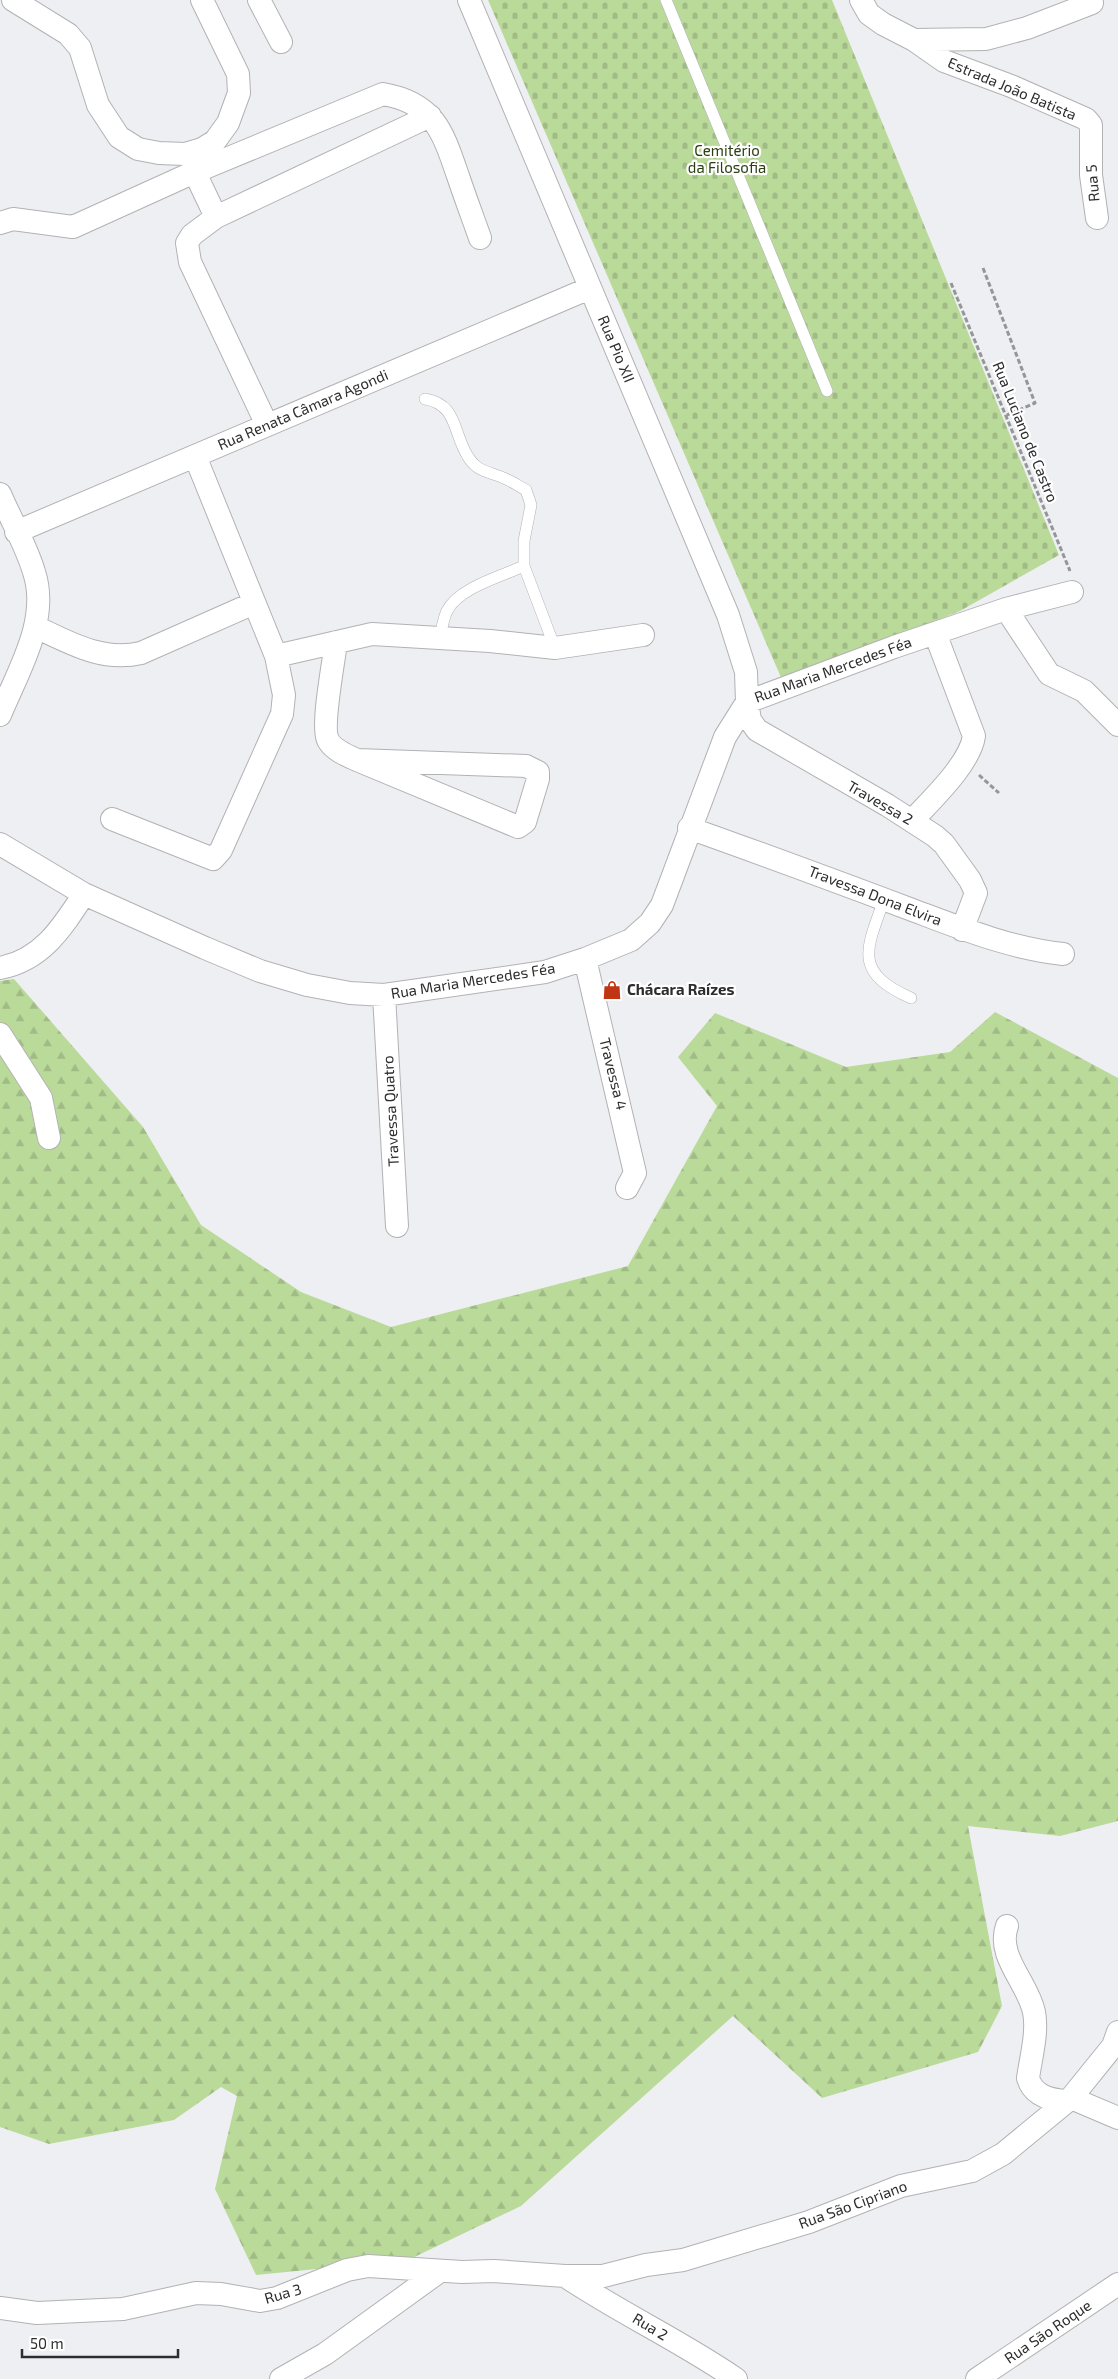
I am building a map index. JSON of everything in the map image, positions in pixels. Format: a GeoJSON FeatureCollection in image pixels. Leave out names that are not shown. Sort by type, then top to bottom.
{"type":"FeatureCollection","features":[{"type":"Feature","properties":{"kind":"street"},"geometry":{"type":"LineString","coordinates":[[12,0],[68,34],[80,48],[98,105],[119,138],[138,149],[159,153],[185,154],[202,149],[215,141],[228,123],[239,93],[238,74],[202,0]]}},
{"type":"Feature","properties":{"kind":"street"},"geometry":{"type":"LineString","coordinates":[[259,0],[280,42]]}},
{"type":"Feature","properties":{"kind":"street","name":"Rua Pio XII"},"geometry":{"type":"LineString","coordinates":[[468,0],[728,615],[746,672],[747,702]]}},
{"type":"Feature","properties":{"kind":"street","name":"Estrada João Batista"},"geometry":{"type":"LineString","coordinates":[[860,0],[869,14],[883,24],[914,40],[944,61],[1011,86],[1086,119],[1091,125],[1090,147]]}},
{"type":"Feature","properties":{"kind":"street"},"geometry":{"type":"LineString","coordinates":[[914,40],[986,39],[1027,28],[1092,2]]}},
{"type":"Feature","properties":{"kind":"street"},"geometry":{"type":"LineString","coordinates":[[0,223],[13,219],[73,227],[195,173],[383,94],[402,98],[430,116],[442,132],[480,238]]}},
{"type":"Feature","properties":{"kind":"street"},"geometry":{"type":"LineString","coordinates":[[267,426],[190,262],[187,243],[192,235],[216,217],[430,116]]}},
{"type":"Feature","properties":{"kind":"street","name":"Rua 5"},"geometry":{"type":"LineString","coordinates":[[1090,147],[1090,175],[1097,218]]}},
{"type":"Feature","properties":{"kind":"street"},"geometry":{"type":"LineString","coordinates":[[195,173],[216,217]]}},
{"type":"Feature","properties":{"kind":"street","name":"Rua Renata Câmara Agondi"},"geometry":{"type":"LineString","coordinates":[[16,532],[590,288]]}},
{"type":"Feature","properties":{"kind":"street"},"geometry":{"type":"LineString","coordinates":[[112,819],[213,859],[221,850],[282,714],[284,695],[276,656],[195,456]]}},
{"type":"Feature","properties":{"kind":"street"},"geometry":{"type":"LineString","coordinates":[[0,494],[35,572],[39,596],[36,627],[0,715]]}},
{"type":"Feature","properties":{"kind":"street","name":"Rua Maria Mercedes Féa"},"geometry":{"type":"LineString","coordinates":[[0,844],[84,894],[260,971],[307,985],[350,993],[384,995],[545,972],[585,959],[631,940],[650,923],[662,905],[689,828],[725,737],[747,702],[935,633],[1006,609],[1072,592]]}},
{"type":"Feature","properties":{"kind":"street"},"geometry":{"type":"LineString","coordinates":[[36,627],[82,648],[109,656],[126,656],[141,653],[254,603]]}},
{"type":"Feature","properties":{"kind":"street"},"geometry":{"type":"LineString","coordinates":[[1006,609],[1049,674],[1084,691],[1118,725]]}},
{"type":"Feature","properties":{"kind":"street"},"geometry":{"type":"LineString","coordinates":[[912,821],[963,762],[973,744],[972,728],[935,633]]}},
{"type":"Feature","properties":{"kind":"street"},"geometry":{"type":"LineString","coordinates":[[276,656],[372,634],[440,637],[555,648],[643,635]]}},
{"type":"Feature","properties":{"kind":"street"},"geometry":{"type":"LineString","coordinates":[[336,642],[326,724],[328,740],[340,752],[357,760],[518,827],[525,822],[538,779],[538,772],[526,766],[357,760]]}},
{"type":"Feature","properties":{"kind":"street","name":"Travessa 2"},"geometry":{"type":"LineString","coordinates":[[747,702],[750,720],[757,730],[768,738],[791,749],[912,821],[944,844],[974,888],[976,894],[975,902],[962,930]]}},
{"type":"Feature","properties":{"kind":"street","name":"Travessa Dona Elvira"},"geometry":{"type":"LineString","coordinates":[[689,828],[962,930],[1013,944],[1063,954]]}},
{"type":"Feature","properties":{"kind":"street"},"geometry":{"type":"LineString","coordinates":[[0,968],[27,960],[41,949],[64,925],[84,894]]}},
{"type":"Feature","properties":{"kind":"street","name":"Travessa 4"},"geometry":{"type":"LineString","coordinates":[[585,959],[636,1173],[627,1188]]}},
{"type":"Feature","properties":{"kind":"street","name":"Travessa Quatro"},"geometry":{"type":"LineString","coordinates":[[384,995],[397,1226]]}},
{"type":"Feature","properties":{"kind":"street"},"geometry":{"type":"LineString","coordinates":[[0,1034],[41,1098],[49,1138]]}},
{"type":"Feature","properties":{"kind":"street"},"geometry":{"type":"LineString","coordinates":[[1007,1926],[1004,1934],[1007,1954],[1034,2012],[1028,2078],[1031,2087],[1053,2100],[1069,2100],[1118,2118]]}},
{"type":"Feature","properties":{"kind":"street","name":"Rua São Cipriano"},"geometry":{"type":"LineString","coordinates":[[565,2276],[603,2276],[646,2265],[683,2260],[809,2222],[901,2186],[972,2171],[1002,2154],[1069,2100],[1113,2046],[1118,2032]]}},
{"type":"Feature","properties":{"kind":"street","name":"Rua 3"},"geometry":{"type":"LineString","coordinates":[[0,2308],[36,2313],[123,2309],[196,2293],[221,2294],[260,2301],[277,2298],[347,2270],[368,2266],[388,2265],[440,2271],[494,2271],[565,2276]]}},
{"type":"Feature","properties":{"kind":"street"},"geometry":{"type":"LineString","coordinates":[[281,2379],[325,2354],[440,2271]]}},
{"type":"Feature","properties":{"kind":"street","name":"Rua 2"},"geometry":{"type":"LineString","coordinates":[[565,2276],[597,2297],[713,2363],[736,2379]]}},
{"type":"Feature","properties":{"kind":"street","name":"Rua São Roque"},"geometry":{"type":"LineString","coordinates":[[977,2379],[1118,2284]]}},
{"type":"Feature","properties":{"kind":"lane"},"geometry":{"type":"LineString","coordinates":[[666,0],[827,392]]}},
{"type":"Feature","properties":{"kind":"lane"},"geometry":{"type":"LineString","coordinates":[[425,399],[439,401],[447,410],[466,455],[478,470],[505,478],[526,490],[531,504],[524,541],[524,566],[555,648]]}},
{"type":"Feature","properties":{"kind":"lane"},"geometry":{"type":"LineString","coordinates":[[440,637],[447,610],[456,598],[469,590],[524,566]]}},
{"type":"Feature","properties":{"kind":"lane"},"geometry":{"type":"LineString","coordinates":[[884,900],[868,945],[873,972],[880,981],[890,988],[911,998]]}},
{"type":"Feature","properties":{"kind":"path"},"geometry":{"type":"LineString","coordinates":[[983,268],[1035,403],[1007,415]]}},
{"type":"Feature","properties":{"kind":"path","name":"Rua Luciano de Castro"},"geometry":{"type":"LineString","coordinates":[[952,283],[1070,572],[1072,592]]}},
{"type":"Feature","properties":{"kind":"green space","name":"Cemitério da Filosofia"},"geometry":{"type":"Polygon","coordinates":[[[488,0],[832,0],[1059,555],[960,611],[783,682],[488,0]]]}},
{"type":"Feature","properties":{"kind":"green space"},"geometry":{"type":"Polygon","coordinates":[[[14,979],[143,1127],[201,1225],[301,1292],[391,1327],[628,1266],[717,1106],[678,1057],[715,1013],[846,1067],[950,1052],[995,1012],[1118,1078],[1118,1821],[1060,1836],[968,1826],[1002,2006],[978,2052],[822,2098],[733,2016],[521,2206],[408,2260],[256,2275],[215,2189],[237,2096],[221,2087],[174,2120],[49,2144],[0,2127],[0,981],[14,979]]]}},
{"type":"Feature","properties":{"kind":"place","name":"Chácara Raízes"},"geometry":{"type":"Point","coordinates":[612,990]}}]}
